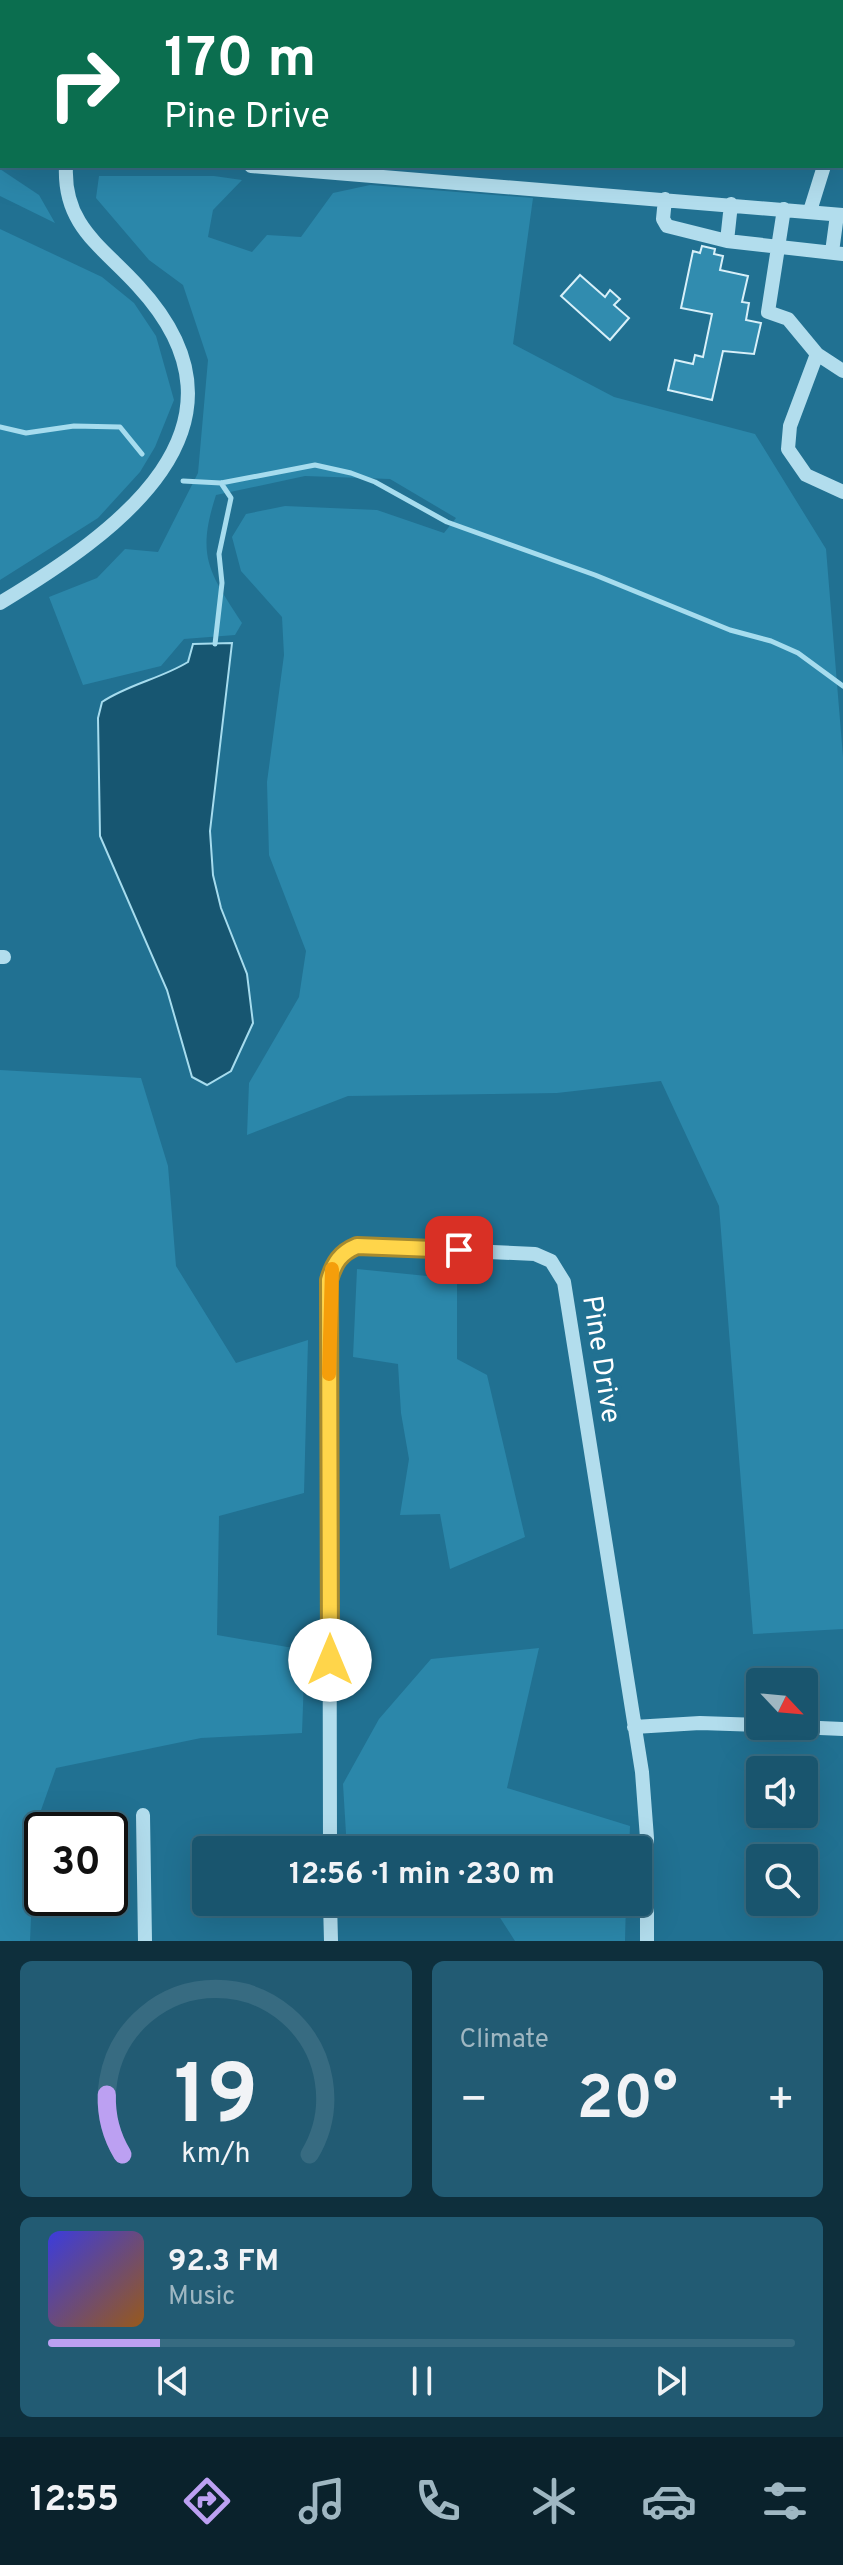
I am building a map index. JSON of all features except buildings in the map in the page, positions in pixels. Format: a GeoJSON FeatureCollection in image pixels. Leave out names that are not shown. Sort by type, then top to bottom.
{"type":"FeatureCollection","features":[{"type":"Feature","properties":{"kind":"street"},"geometry":{"type":"LineString","coordinates":[[0,603],[88,547],[134,505],[172,451],[187,410],[188,372],[179,341],[138,285],[103,255],[81,226],[65,190],[66,168]]}},
{"type":"Feature","properties":{"kind":"street"},"geometry":{"type":"LineString","coordinates":[[276,168],[731,204],[840,215],[837,253],[727,241],[667,226],[663,219],[665,199]]}},
{"type":"Feature","properties":{"kind":"street"},"geometry":{"type":"LineString","coordinates":[[810,211],[823,168]]}},
{"type":"Feature","properties":{"kind":"street"},"geometry":{"type":"LineString","coordinates":[[727,241],[731,204]]}},
{"type":"Feature","properties":{"kind":"street"},"geometry":{"type":"LineString","coordinates":[[784,209],[768,312],[788,319],[817,354],[843,371]]}},
{"type":"Feature","properties":{"kind":"street"},"geometry":{"type":"LineString","coordinates":[[817,354],[790,426],[788,449],[806,475],[843,492]]}},
{"type":"Feature","properties":{"kind":"street","name":"Pine Drive"},"geometry":{"type":"LineString","coordinates":[[330,1836],[329,1280],[337,1260],[357,1246],[535,1254],[551,1261],[562,1275],[646,1805],[647,1941]]}},
{"type":"Feature","properties":{"kind":"street"},"geometry":{"type":"LineString","coordinates":[[634,1727],[700,1723],[746,1725]]}},
{"type":"Feature","properties":{"kind":"street"},"geometry":{"type":"LineString","coordinates":[[818,1728],[840,1729]]}},
{"type":"Feature","properties":{"kind":"street"},"geometry":{"type":"LineString","coordinates":[[143,1815],[145,1941]]}},
{"type":"Feature","properties":{"kind":"street"},"geometry":{"type":"LineString","coordinates":[[330,1916],[331,1941]]}},
{"type":"Feature","properties":{"kind":"shaded area"},"geometry":{"type":"Polygon","coordinates":[[[0,169],[39,195],[55,223],[0,196],[0,169]]]}},
{"type":"Feature","properties":{"kind":"shaded area"},"geometry":{"type":"Polygon","coordinates":[[[99,176],[214,176],[242,180],[213,210],[208,237],[252,252],[267,235],[301,237],[333,193],[370,185],[533,198],[513,344],[614,397],[755,434],[826,549],[843,757],[843,1629],[753,1634],[719,1206],[661,1081],[557,1093],[348,1096],[247,1135],[249,1083],[299,997],[306,951],[269,855],[267,782],[284,655],[282,617],[241,571],[232,537],[246,514],[285,506],[377,510],[444,533],[456,518],[390,479],[305,476],[216,495],[207,534],[207,549],[214,576],[242,623],[235,635],[184,639],[161,666],[83,685],[49,597],[97,578],[125,549],[158,552],[198,473],[208,360],[183,285],[149,260],[96,198],[99,176]]]}},
{"type":"Feature","properties":{"kind":"shaded area"},"geometry":{"type":"Polygon","coordinates":[[[0,229],[102,277],[134,303],[156,336],[174,400],[155,447],[140,472],[98,518],[0,580],[0,229]]]}},
{"type":"Feature","properties":{"kind":"shaded area"},"geometry":{"type":"Polygon","coordinates":[[[232,643],[210,831],[213,875],[221,908],[247,974],[253,1023],[231,1071],[207,1085],[192,1077],[167,990],[100,836],[98,718],[102,702],[188,662],[193,644],[232,643]]]}},
{"type":"Feature","properties":{"kind":"shaded area"},"geometry":{"type":"Polygon","coordinates":[[[0,1070],[141,1078],[168,1166],[176,1266],[236,1363],[308,1340],[304,1493],[219,1516],[217,1635],[305,1650],[302,1733],[201,1738],[56,1768],[40,1812],[24,1812],[24,1916],[31,1916],[30,1941],[0,1941],[0,1070]]]}},
{"type":"Feature","properties":{"kind":"shaded area"},"geometry":{"type":"Polygon","coordinates":[[[357,1269],[457,1279],[457,1359],[487,1375],[525,1537],[450,1569],[440,1514],[400,1515],[409,1459],[401,1413],[398,1364],[353,1357],[357,1269]]]}},
{"type":"Feature","properties":{"kind":"shaded area"},"geometry":{"type":"Polygon","coordinates":[[[539,1648],[507,1788],[630,1826],[630,1836],[346,1836],[343,1784],[379,1719],[431,1659],[539,1648]]]}},
{"type":"Feature","properties":{"kind":"shaded area"},"geometry":{"type":"Polygon","coordinates":[[[499,1916],[626,1916],[625,1941],[515,1941],[499,1916]]]}},
{"type":"Feature","properties":{"kind":"waterway"},"geometry":{"type":"LineString","coordinates":[[0,427],[26,433],[74,426],[120,427],[142,454]]}},
{"type":"Feature","properties":{"kind":"waterway"},"geometry":{"type":"LineString","coordinates":[[183,481],[221,483],[315,465],[351,473],[375,482],[447,522],[595,575],[730,630],[771,641],[798,653],[843,686]]}},
{"type":"Feature","properties":{"kind":"waterway"},"geometry":{"type":"LineString","coordinates":[[215,644],[222,583],[219,554],[231,498],[221,483]]}},
{"type":"Feature","properties":{"kind":"slow traffic"},"geometry":{"type":"LineString","coordinates":[[329,1374],[329,1280],[332,1269]]}},
{"type":"Feature","properties":{"kind":"route"},"geometry":{"type":"LineString","coordinates":[[330,1660],[329,1280],[333,1267],[342,1254],[357,1246],[459,1250]]}}]}
